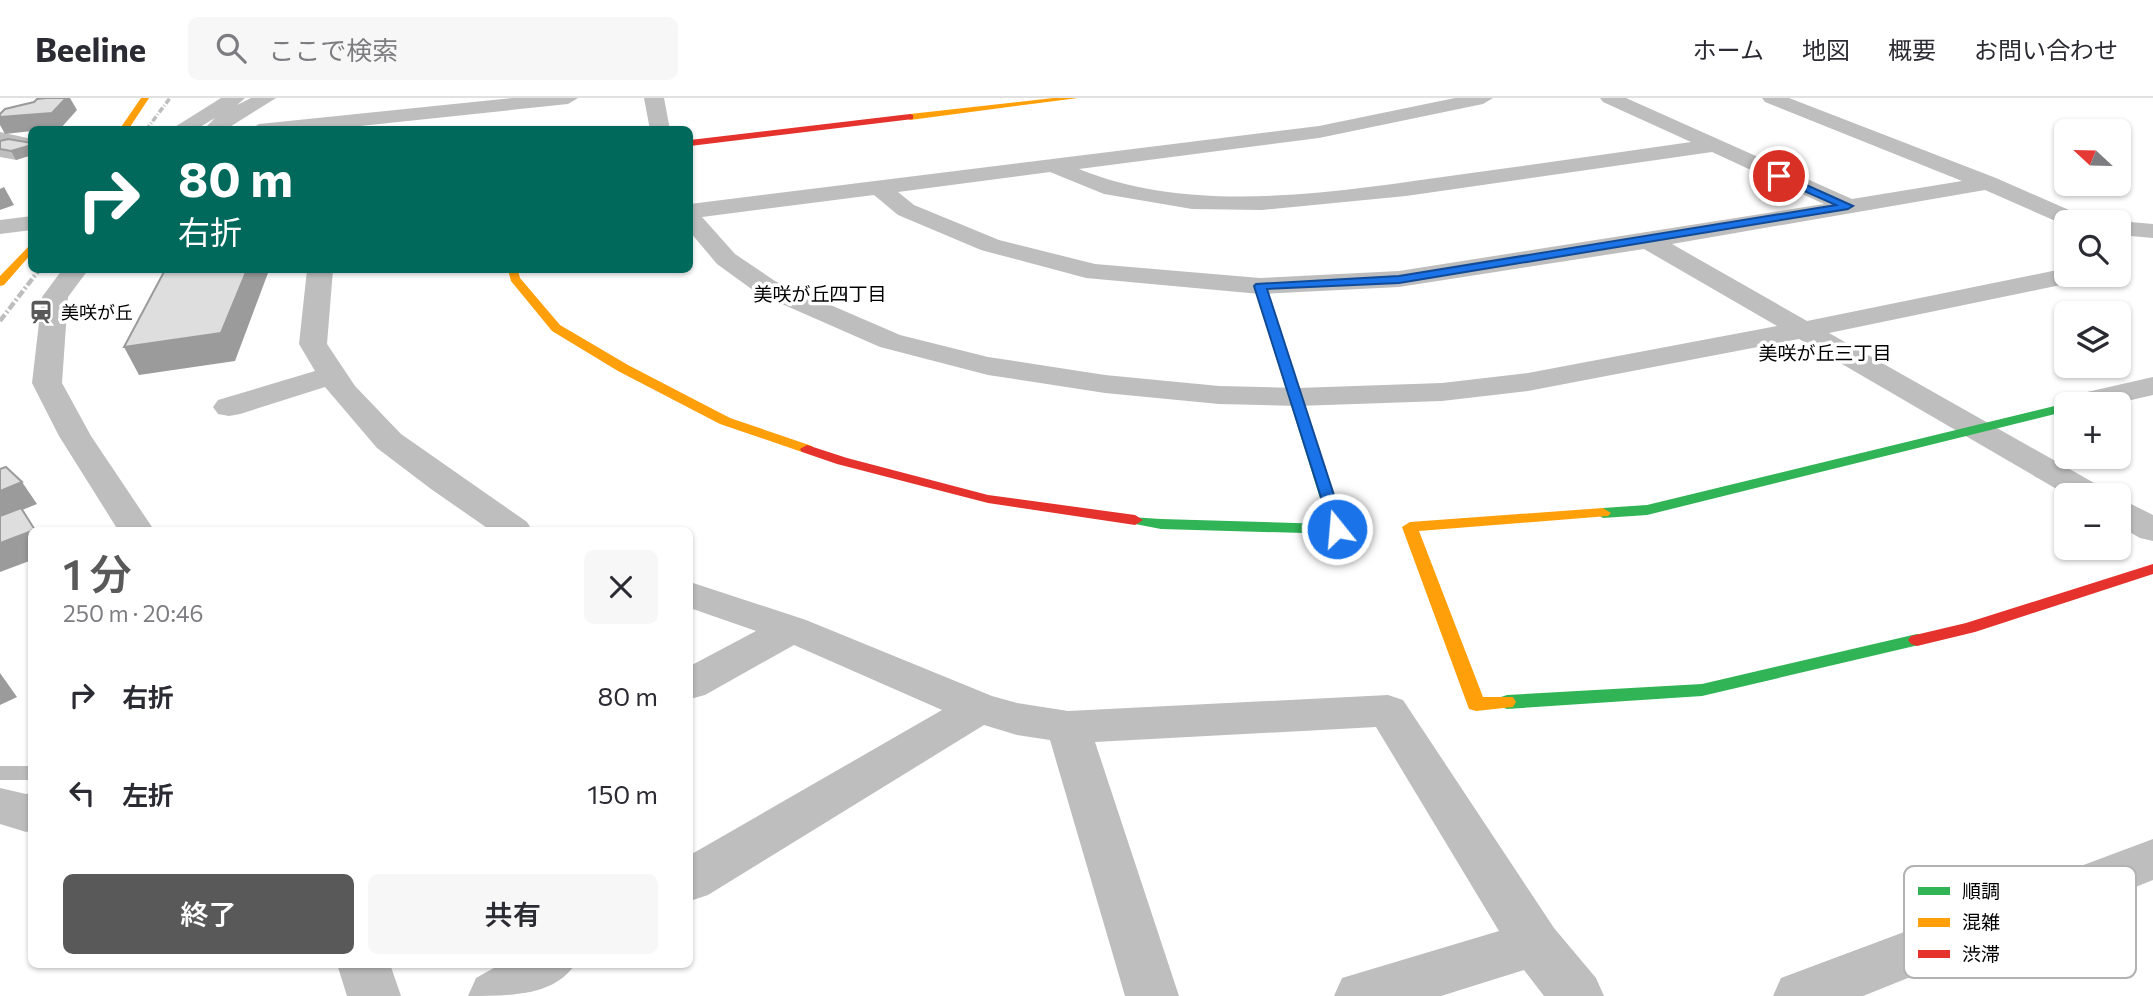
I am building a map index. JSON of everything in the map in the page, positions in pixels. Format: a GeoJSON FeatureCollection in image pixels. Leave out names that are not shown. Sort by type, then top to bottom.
{"type":"FeatureCollection","features":[{"type":"Feature","properties":{"kind":"main road"},"geometry":{"type":"LineString","coordinates":[[126,126],[145,98]]}},
{"type":"Feature","properties":{"kind":"main road"},"geometry":{"type":"LineString","coordinates":[[693,143],[1074,98]]}},
{"type":"Feature","properties":{"kind":"main road"},"geometry":{"type":"LineString","coordinates":[[0,283],[28,251]]}},
{"type":"Feature","properties":{"kind":"main road"},"geometry":{"type":"LineString","coordinates":[[514,273],[515,279],[556,328],[623,368],[724,421],[842,461],[988,499],[1161,524],[1337,529],[1260,286]]}},
{"type":"Feature","properties":{"kind":"main road"},"geometry":{"type":"LineString","coordinates":[[2054,410],[1647,510],[1410,527],[1476,704],[1702,690],[1969,628],[2153,569]]}},
{"type":"Feature","properties":{"kind":"street"},"geometry":{"type":"LineString","coordinates":[[187,126],[235,98]]}},
{"type":"Feature","properties":{"kind":"street"},"geometry":{"type":"LineString","coordinates":[[218,126],[230,116],[266,98]]}},
{"type":"Feature","properties":{"kind":"street"},"geometry":{"type":"LineString","coordinates":[[293,126],[513,101],[568,98]]}},
{"type":"Feature","properties":{"kind":"street"},"geometry":{"type":"LineString","coordinates":[[654,98],[659,126]]}},
{"type":"Feature","properties":{"kind":"street"},"geometry":{"type":"LineString","coordinates":[[693,211],[1319,132],[1483,98]]}},
{"type":"Feature","properties":{"kind":"street"},"geometry":{"type":"LineString","coordinates":[[1610,98],[1710,146],[1848,206]]}},
{"type":"Feature","properties":{"kind":"street"},"geometry":{"type":"LineString","coordinates":[[1772,98],[2054,212]]}},
{"type":"Feature","properties":{"kind":"street"},"geometry":{"type":"LineString","coordinates":[[0,138],[28,144]]}},
{"type":"Feature","properties":{"kind":"street"},"geometry":{"type":"LineString","coordinates":[[1052,165],[1104,187],[1192,202],[1262,203],[1406,189],[1710,146]]}},
{"type":"Feature","properties":{"kind":"street"},"geometry":{"type":"LineString","coordinates":[[878,187],[906,210],[990,245],[1095,272],[1260,286],[1399,279],[1648,241],[1987,183]]}},
{"type":"Feature","properties":{"kind":"street"},"geometry":{"type":"LineString","coordinates":[[693,221],[726,259],[766,288],[890,341],[988,366],[1105,384],[1219,396],[1297,397],[1442,392],[1528,382],[1803,330],[2054,278]]}},
{"type":"Feature","properties":{"kind":"street"},"geometry":{"type":"LineString","coordinates":[[0,227],[28,224]]}},
{"type":"Feature","properties":{"kind":"street"},"geometry":{"type":"LineString","coordinates":[[2131,229],[2153,231]]}},
{"type":"Feature","properties":{"kind":"street"},"geometry":{"type":"LineString","coordinates":[[1648,241],[2070,483]]}},
{"type":"Feature","properties":{"kind":"street"},"geometry":{"type":"LineString","coordinates":[[73,273],[55,297],[47,383],[75,436],[134,527]]}},
{"type":"Feature","properties":{"kind":"street"},"geometry":{"type":"LineString","coordinates":[[320,273],[313,344],[344,392],[389,441],[510,527]]}},
{"type":"Feature","properties":{"kind":"street"},"geometry":{"type":"LineString","coordinates":[[229,407],[332,375]]}},
{"type":"Feature","properties":{"kind":"street"},"geometry":{"type":"LineString","coordinates":[[2127,392],[2153,386]]}},
{"type":"Feature","properties":{"kind":"street"},"geometry":{"type":"LineString","coordinates":[[2131,518],[2153,530]]}},
{"type":"Feature","properties":{"kind":"street"},"geometry":{"type":"LineString","coordinates":[[693,596],[792,629],[979,708],[1017,719],[1068,727],[1388,711],[1535,944],[1577,996]]}},
{"type":"Feature","properties":{"kind":"street"},"geometry":{"type":"LineString","coordinates":[[693,682],[792,629]]}},
{"type":"Feature","properties":{"kind":"street"},"geometry":{"type":"LineString","coordinates":[[693,878],[979,708]]}},
{"type":"Feature","properties":{"kind":"street"},"geometry":{"type":"LineString","coordinates":[[1068,727],[1152,996]]}},
{"type":"Feature","properties":{"kind":"street"},"geometry":{"type":"LineString","coordinates":[[0,806],[28,812]]}},
{"type":"Feature","properties":{"kind":"street"},"geometry":{"type":"LineString","coordinates":[[2135,866],[2153,859]]}},
{"type":"Feature","properties":{"kind":"street"},"geometry":{"type":"LineString","coordinates":[[1361,996],[1535,944]]}},
{"type":"Feature","properties":{"kind":"street"},"geometry":{"type":"LineString","coordinates":[[1800,996],[1904,956]]}},
{"type":"Feature","properties":{"kind":"street"},"geometry":{"type":"LineString","coordinates":[[364,968],[374,996]]}},
{"type":"Feature","properties":{"kind":"street"},"geometry":{"type":"LineString","coordinates":[[495,996],[542,968]]}},
{"type":"Feature","properties":{"kind":"building"},"geometry":{"type":"Polygon","coordinates":[[[46,98],[66,98],[52,113],[0,117],[5,109],[46,98]]]}},
{"type":"Feature","properties":{"kind":"building"},"geometry":{"type":"Polygon","coordinates":[[[8,139],[28,142],[28,146],[11,151],[0,149],[0,141],[8,139]]]}},
{"type":"Feature","properties":{"kind":"building"},"geometry":{"type":"Polygon","coordinates":[[[163,273],[246,273],[221,333],[124,347],[163,273]]]}},
{"type":"Feature","properties":{"kind":"building"},"geometry":{"type":"Polygon","coordinates":[[[6,467],[22,482],[0,491],[0,469],[6,467]]]}},
{"type":"Feature","properties":{"kind":"building"},"geometry":{"type":"Polygon","coordinates":[[[21,508],[33,527],[28,527],[28,532],[0,543],[0,516],[21,508]]]}},
{"type":"Feature","properties":{"kind":"waterway"},"geometry":{"type":"LineString","coordinates":[[0,773],[28,773]]}},
{"type":"Feature","properties":{"kind":"railway"},"geometry":{"type":"LineString","coordinates":[[149,126],[170,98]]}},
{"type":"Feature","properties":{"kind":"railway"},"geometry":{"type":"LineString","coordinates":[[0,321],[37,273]]}},
{"type":"Feature","properties":{"kind":"traffic: fast"},"geometry":{"type":"LineString","coordinates":[[1135,520],[1161,524],[1337,529],[1260,286]]}},
{"type":"Feature","properties":{"kind":"traffic: fast"},"geometry":{"type":"LineString","coordinates":[[1603,513],[1647,510],[2054,410]]}},
{"type":"Feature","properties":{"kind":"traffic: fast"},"geometry":{"type":"LineString","coordinates":[[1507,702],[1702,690],[1917,640]]}},
{"type":"Feature","properties":{"kind":"traffic: slow"},"geometry":{"type":"LineString","coordinates":[[126,126],[145,98]]}},
{"type":"Feature","properties":{"kind":"traffic: slow"},"geometry":{"type":"LineString","coordinates":[[910,117],[1074,98]]}},
{"type":"Feature","properties":{"kind":"traffic: slow"},"geometry":{"type":"LineString","coordinates":[[0,283],[28,251]]}},
{"type":"Feature","properties":{"kind":"traffic: slow"},"geometry":{"type":"LineString","coordinates":[[514,273],[515,279],[556,328],[623,368],[725,421],[807,449]]}},
{"type":"Feature","properties":{"kind":"traffic: slow"},"geometry":{"type":"LineString","coordinates":[[1507,702],[1476,704],[1410,527],[1603,513]]}},
{"type":"Feature","properties":{"kind":"traffic: jam"},"geometry":{"type":"LineString","coordinates":[[693,143],[910,117]]}},
{"type":"Feature","properties":{"kind":"traffic: jam"},"geometry":{"type":"LineString","coordinates":[[807,449],[842,461],[988,499],[1135,520]]}},
{"type":"Feature","properties":{"kind":"traffic: jam"},"geometry":{"type":"LineString","coordinates":[[1917,640],[1969,628],[2153,569]]}},
{"type":"Feature","properties":{"kind":"place","name":"美咲が丘"},"geometry":{"type":"Point","coordinates":[41,312]}},
{"type":"Feature","properties":{"kind":"district","name":"美咲が丘四丁目"},"geometry":{"type":"Point","coordinates":[820,293]}},
{"type":"Feature","properties":{"kind":"district","name":"美咲が丘三丁目"},"geometry":{"type":"Point","coordinates":[1825,352]}},
{"type":"Feature","properties":{"kind":"route"},"geometry":{"type":"LineString","coordinates":[[1337,529],[1260,286],[1399,279],[1648,241],[1848,206],[1779,176]]}}]}
